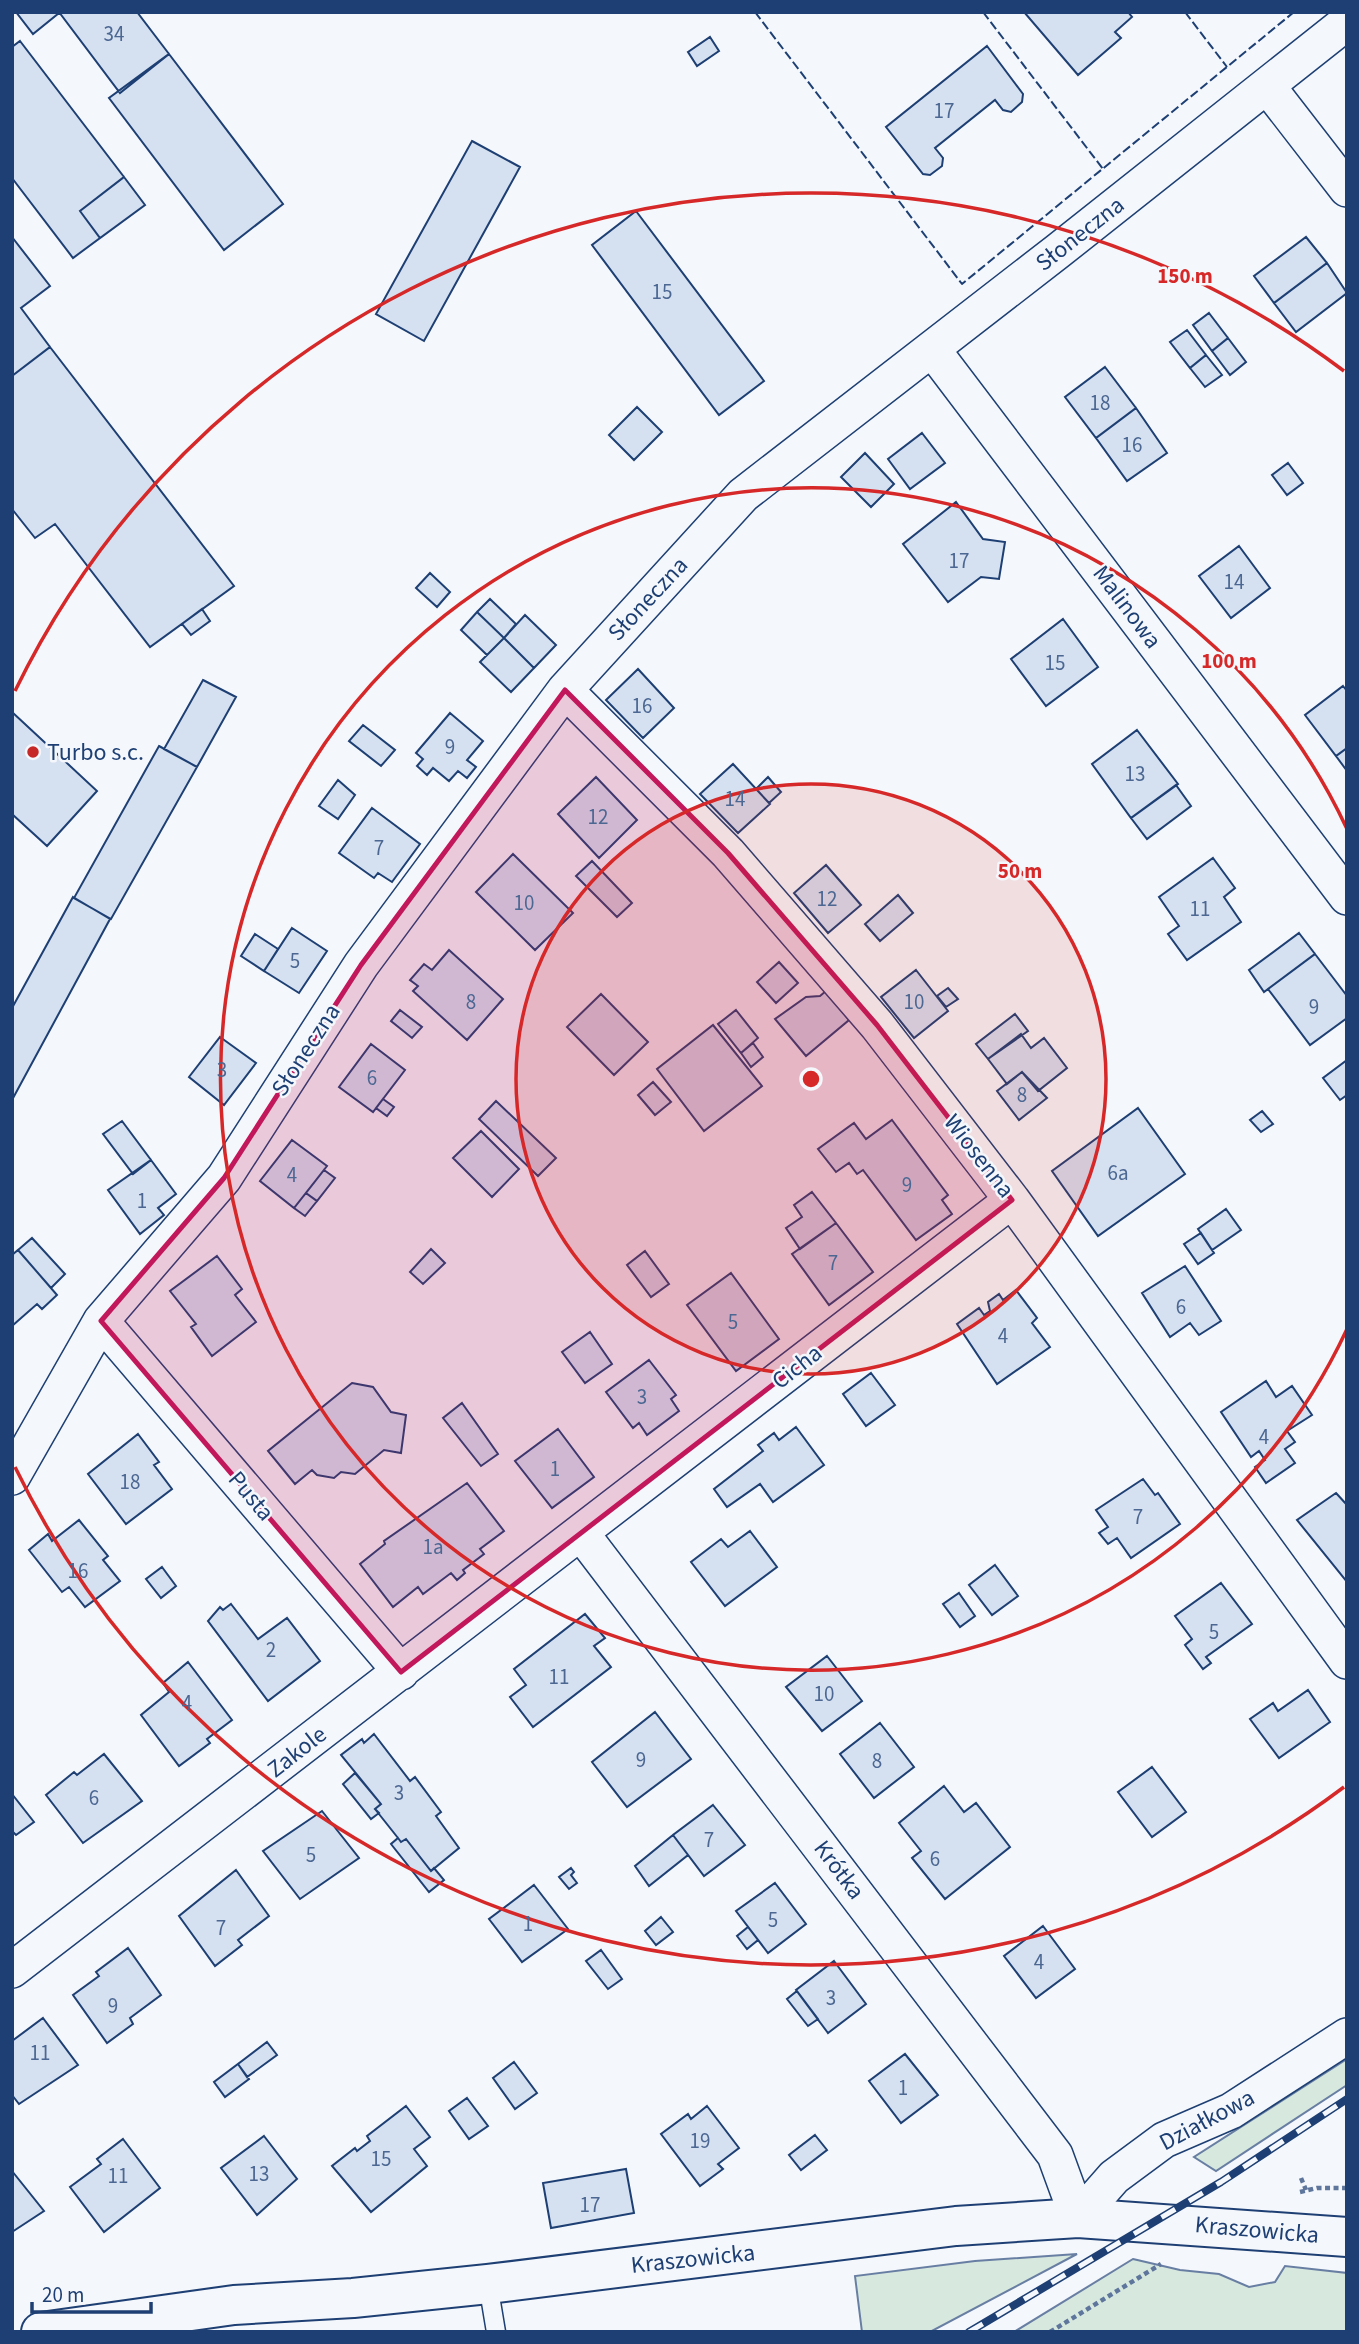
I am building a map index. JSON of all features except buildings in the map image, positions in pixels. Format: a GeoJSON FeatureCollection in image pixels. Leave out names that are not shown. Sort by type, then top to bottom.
{"type":"FeatureCollection","features":[{"type":"Feature","properties":{"kind":"street","name":"Słoneczna"},"geometry":{"type":"LineString","coordinates":[[101,1321],[224,1178],[361,965],[565,690],[743,495],[1268,87],[1347,22]]}},
{"type":"Feature","properties":{"kind":"street"},"geometry":{"type":"LineString","coordinates":[[1268,87],[1347,189]]}},
{"type":"Feature","properties":{"kind":"street","name":"Malinowa"},"geometry":{"type":"LineString","coordinates":[[932,349],[1347,897]]}},
{"type":"Feature","properties":{"kind":"street","name":"Wiosenna"},"geometry":{"type":"LineString","coordinates":[[565,690],[728,853],[877,1026],[1012,1200],[1347,1661]]}},
{"type":"Feature","properties":{"kind":"street","name":"Cicha"},"geometry":{"type":"LineString","coordinates":[[581,1534],[1012,1200]]}},
{"type":"Feature","properties":{"kind":"street"},"geometry":{"type":"LineString","coordinates":[[12,1478],[101,1321]]}},
{"type":"Feature","properties":{"kind":"street","name":"Pusta"},"geometry":{"type":"LineString","coordinates":[[101,1321],[401,1672]]}},
{"type":"Feature","properties":{"kind":"street","name":"Zakole"},"geometry":{"type":"LineString","coordinates":[[12,1970],[581,1534]]}},
{"type":"Feature","properties":{"kind":"street","name":"Krótka"},"geometry":{"type":"LineString","coordinates":[[581,1534],[1055,2155],[1078,2218]]}},
{"type":"Feature","properties":{"kind":"street","name":"Działkowa"},"geometry":{"type":"LineString","coordinates":[[1078,2218],[1114,2177],[1164,2140],[1231,2111],[1347,2036]]}},
{"type":"Feature","properties":{"kind":"street","name":"Kraszowicka"},"geometry":{"type":"LineString","coordinates":[[41,2332],[234,2305],[353,2298],[488,2284],[956,2226],[1078,2218],[1347,2237]]}},
{"type":"Feature","properties":{"kind":"lane"},"geometry":{"type":"LineString","coordinates":[[488,2284],[496,2332]]}},
{"type":"Feature","properties":{"kind":"path"},"geometry":{"type":"LineString","coordinates":[[1295,2193],[1317,2188],[1347,2188]]}},
{"type":"Feature","properties":{"kind":"path"},"geometry":{"type":"LineString","coordinates":[[1050,2332],[1165,2262]]}},
{"type":"Feature","properties":{"kind":"highlighted area"},"geometry":{"type":"Polygon","coordinates":[[[565,690],[728,853],[877,1025],[1012,1200],[401,1672],[101,1321],[224,1178],[361,965],[565,690]]]}},
{"type":"Feature","properties":{"kind":"shaded area"},"geometry":{"type":"Polygon","coordinates":[[[1347,2059],[1347,2085],[1216,2171],[1194,2157],[1347,2059]]]}},
{"type":"Feature","properties":{"kind":"shaded area"},"geometry":{"type":"Polygon","coordinates":[[[1077,2254],[930,2332],[862,2332],[855,2276],[975,2261],[1077,2254]]]}},
{"type":"Feature","properties":{"kind":"shaded area"},"geometry":{"type":"Polygon","coordinates":[[[1133,2259],[1180,2270],[1219,2274],[1249,2287],[1275,2282],[1285,2266],[1347,2273],[1347,2332],[1014,2332],[1133,2259]]]}},
{"type":"Feature","properties":{"kind":"railway"},"geometry":{"type":"LineString","coordinates":[[969,2332],[1221,2182],[1347,2099]]}},
{"type":"Feature","properties":{"kind":"fence"},"geometry":{"type":"LineString","coordinates":[[755,12],[962,284],[1294,12]]}},
{"type":"Feature","properties":{"kind":"fence"},"geometry":{"type":"LineString","coordinates":[[983,12],[1103,169]]}},
{"type":"Feature","properties":{"kind":"fence"},"geometry":{"type":"LineString","coordinates":[[1185,12],[1227,67]]}},
{"type":"Feature","properties":{"kind":"place","name":"Turbo s.c."},"geometry":{"type":"Point","coordinates":[33,752]}}]}
